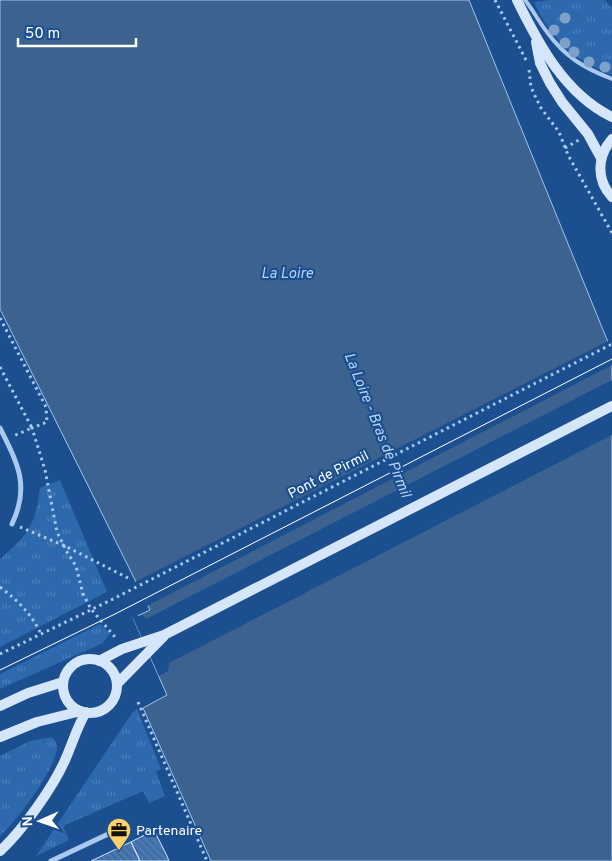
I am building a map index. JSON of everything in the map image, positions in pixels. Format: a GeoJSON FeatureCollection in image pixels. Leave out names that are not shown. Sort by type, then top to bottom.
{"type":"FeatureCollection","features":[{"type":"Feature","properties":{"kind":"main road"},"geometry":{"type":"LineString","coordinates":[[517,0],[535,36],[549,58],[574,88],[596,108],[612,117]]}},
{"type":"Feature","properties":{"kind":"main road"},"geometry":{"type":"LineString","coordinates":[[535,36],[540,63],[550,83],[562,102],[588,134],[601,158]]}},
{"type":"Feature","properties":{"kind":"main road"},"geometry":{"type":"LineString","coordinates":[[612,139],[601,158],[601,178],[612,197]]}},
{"type":"Feature","properties":{"kind":"main road"},"geometry":{"type":"LineString","coordinates":[[99,661],[122,649],[164,635],[612,406]]}},
{"type":"Feature","properties":{"kind":"main road"},"geometry":{"type":"LineString","coordinates":[[116,684],[164,635]]}},
{"type":"Feature","properties":{"kind":"main road"},"geometry":{"type":"LineString","coordinates":[[0,737],[37,722],[84,712],[98,711],[108,706],[114,696],[116,684],[114,673],[99,661],[92,659],[79,661],[68,670],[63,682],[67,700],[71,705],[84,712]]}},
{"type":"Feature","properties":{"kind":"main road"},"geometry":{"type":"LineString","coordinates":[[0,706],[28,693],[63,682]]}},
{"type":"Feature","properties":{"kind":"main road"},"geometry":{"type":"LineString","coordinates":[[0,851],[18,832],[56,778],[84,712]]}},
{"type":"Feature","properties":{"kind":"street"},"geometry":{"type":"LineString","coordinates":[[0,428],[14,457],[22,485],[19,510],[12,524]]}},
{"type":"Feature","properties":{"kind":"street"},"geometry":{"type":"LineString","coordinates":[[51,861],[123,827]]}},
{"type":"Feature","properties":{"kind":"lane"},"geometry":{"type":"LineString","coordinates":[[525,0],[546,32],[565,52],[588,70],[612,79]]}},
{"type":"Feature","properties":{"kind":"path"},"geometry":{"type":"LineString","coordinates":[[496,0],[528,65],[531,87],[535,96],[541,108],[560,132],[565,148],[612,233]]}},
{"type":"Feature","properties":{"kind":"path"},"geometry":{"type":"LineString","coordinates":[[565,148],[579,140]]}},
{"type":"Feature","properties":{"kind":"path"},"geometry":{"type":"LineString","coordinates":[[0,318],[46,407],[47,422],[6,440]]}},
{"type":"Feature","properties":{"kind":"path","name":"Pont de Pirmil"},"geometry":{"type":"LineString","coordinates":[[0,654],[111,600],[612,344]]}},
{"type":"Feature","properties":{"kind":"path"},"geometry":{"type":"LineString","coordinates":[[0,367],[32,428],[45,470],[57,532],[76,566],[83,594],[91,609],[115,637]]}},
{"type":"Feature","properties":{"kind":"path"},"geometry":{"type":"LineString","coordinates":[[12,524],[63,545],[130,579]]}},
{"type":"Feature","properties":{"kind":"path"},"geometry":{"type":"LineString","coordinates":[[0,588],[21,604],[34,620],[40,634]]}},
{"type":"Feature","properties":{"kind":"path"},"geometry":{"type":"LineString","coordinates":[[138,702],[207,861]]}},
{"type":"Feature","properties":{"kind":"green space"},"geometry":{"type":"Polygon","coordinates":[[[550,0],[605,0],[612,8],[612,75],[599,70],[575,55],[556,37],[540,15],[534,2],[550,0]]]}},
{"type":"Feature","properties":{"kind":"green space"},"geometry":{"type":"Polygon","coordinates":[[[60,480],[107,592],[0,647],[0,559],[18,543],[33,521],[40,488],[60,480]]]}},
{"type":"Feature","properties":{"kind":"green space"},"geometry":{"type":"Polygon","coordinates":[[[100,624],[110,633],[103,643],[0,689],[0,674],[100,624]]]}},
{"type":"Feature","properties":{"kind":"green space"},"geometry":{"type":"Polygon","coordinates":[[[137,709],[161,769],[156,771],[165,796],[149,803],[143,791],[63,826],[69,840],[36,856],[132,713],[137,709]]]}},
{"type":"Feature","properties":{"kind":"green space"},"geometry":{"type":"Polygon","coordinates":[[[52,737],[57,747],[50,768],[25,807],[0,836],[0,756],[30,741],[52,737]]]}},
{"type":"Feature","properties":{"kind":"water","name":"La Loire"},"geometry":{"type":"Polygon","coordinates":[[[0,0],[469,0],[612,352],[612,861],[211,861],[143,708],[167,695],[133,618],[150,610],[0,309],[0,0]]]}},
{"type":"Feature","properties":{"kind":"pier"},"geometry":{"type":"Polygon","coordinates":[[[610,340],[612,345],[612,365],[145,607],[133,583],[610,340]]]}},
{"type":"Feature","properties":{"kind":"pier"},"geometry":{"type":"Polygon","coordinates":[[[612,380],[612,435],[169,663],[168,671],[159,676],[132,616],[137,614],[138,616],[143,615],[146,619],[612,380]]]}},
{"type":"Feature","properties":{"kind":"building"},"geometry":{"type":"Polygon","coordinates":[[[154,830],[169,861],[140,861],[131,842],[154,830]]]}},
{"type":"Feature","properties":{"kind":"building"},"geometry":{"type":"Polygon","coordinates":[[[131,842],[140,861],[91,861],[131,842]]]}},
{"type":"Feature","properties":{"kind":"tram line"},"geometry":{"type":"LineString","coordinates":[[0,670],[115,614],[612,359]]}},
{"type":"Feature","properties":{"kind":"place","name":"Partenaire"},"geometry":{"type":"Point","coordinates":[119,851]}},
{"type":"Feature","properties":{"kind":"water label","name":"La Loire - Bras de Pirmil"},"geometry":{"type":"Point","coordinates":[378,425]}}]}
